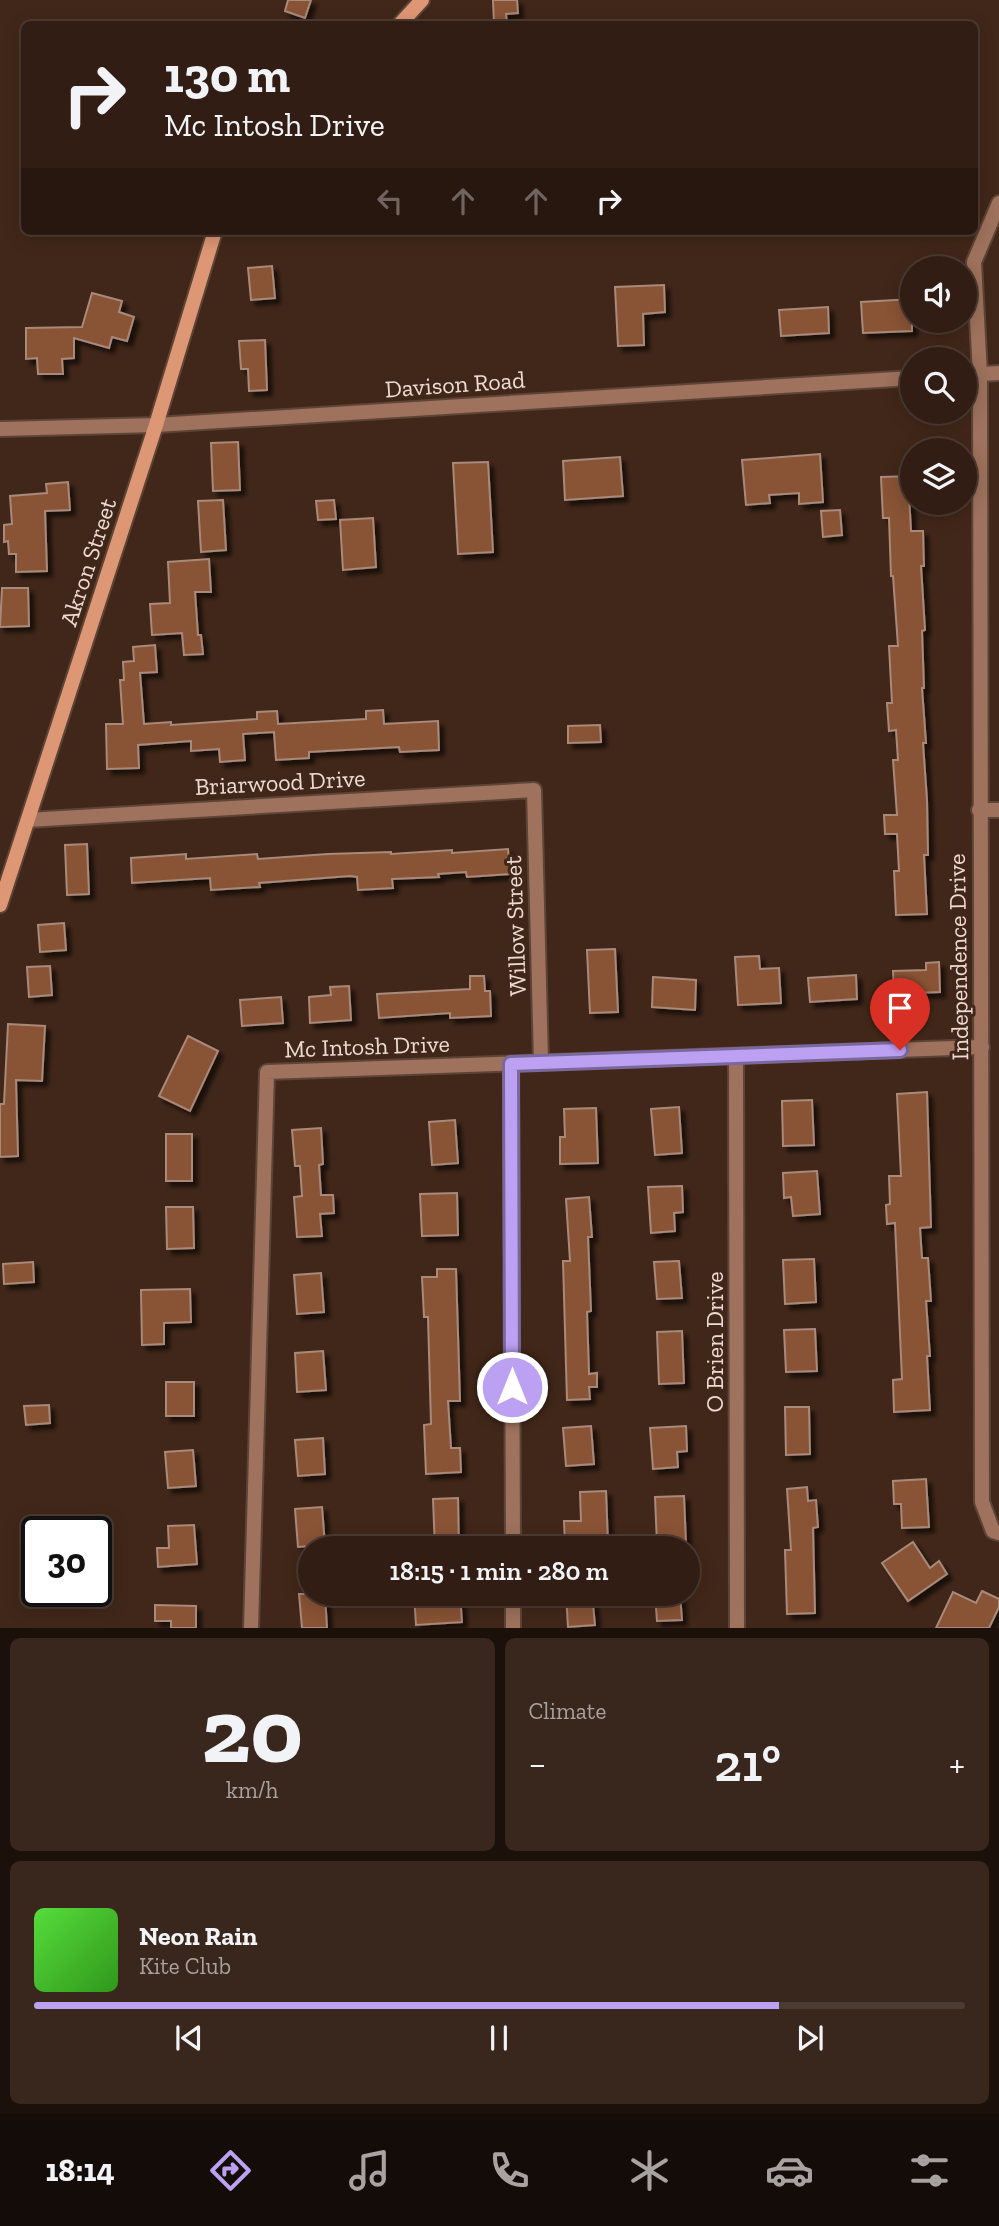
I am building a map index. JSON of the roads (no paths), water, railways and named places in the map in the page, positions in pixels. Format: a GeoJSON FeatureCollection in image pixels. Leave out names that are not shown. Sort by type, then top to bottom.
{"type":"FeatureCollection","features":[{"type":"Feature","properties":{"kind":"main road"},"geometry":{"type":"LineString","coordinates":[[404,21],[422,0]]}},
{"type":"Feature","properties":{"kind":"main road","name":"Akron Street"},"geometry":{"type":"LineString","coordinates":[[0,905],[156,425],[214,235]]}},
{"type":"Feature","properties":{"kind":"street","name":"Independence Drive"},"geometry":{"type":"LineString","coordinates":[[999,203],[974,262],[980,374],[982,1502],[993,1531],[999,1533]]}},
{"type":"Feature","properties":{"kind":"street"},"geometry":{"type":"LineString","coordinates":[[977,374],[999,373]]}},
{"type":"Feature","properties":{"kind":"street","name":"Davison Road"},"geometry":{"type":"LineString","coordinates":[[0,429],[156,425],[900,379]]}},
{"type":"Feature","properties":{"kind":"street","name":"Briarwood Drive"},"geometry":{"type":"LineString","coordinates":[[28,820],[534,790]]}},
{"type":"Feature","properties":{"kind":"street","name":"Willow Street"},"geometry":{"type":"LineString","coordinates":[[534,790],[541,1061]]}},
{"type":"Feature","properties":{"kind":"street"},"geometry":{"type":"LineString","coordinates":[[979,810],[999,810]]}},
{"type":"Feature","properties":{"kind":"street","name":"Mc Intosh Drive"},"geometry":{"type":"LineString","coordinates":[[251,1628],[267,1072],[982,1047]]}},
{"type":"Feature","properties":{"kind":"street","name":"O Brien Drive"},"geometry":{"type":"LineString","coordinates":[[736,1056],[737,1628]]}},
{"type":"Feature","properties":{"kind":"street"},"geometry":{"type":"LineString","coordinates":[[511,1064],[513,1536]]}},
{"type":"Feature","properties":{"kind":"street"},"geometry":{"type":"LineString","coordinates":[[513,1606],[513,1628]]}}]}
